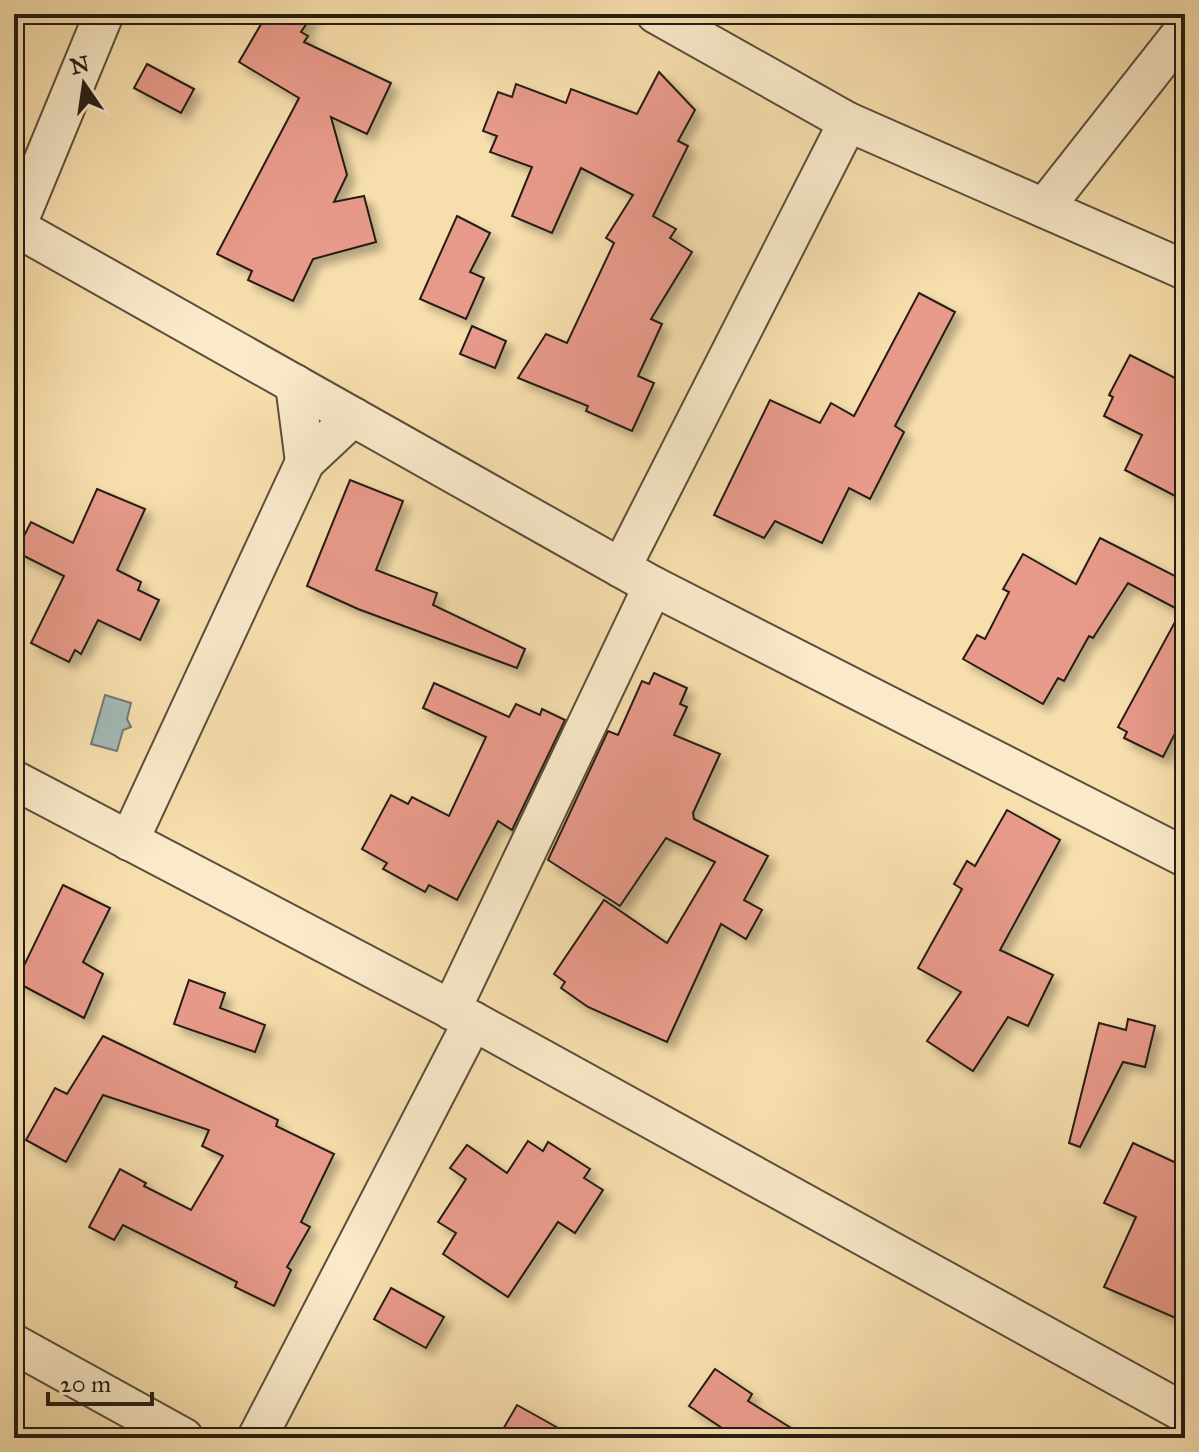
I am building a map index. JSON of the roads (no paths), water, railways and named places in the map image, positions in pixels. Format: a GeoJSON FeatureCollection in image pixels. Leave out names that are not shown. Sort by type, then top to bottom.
{"type":"FeatureCollection","features":[{"type":"Feature","properties":{"kind":"street"},"geometry":{"type":"LineString","coordinates":[[104,14],[15,226],[637,577],[1185,857]]}},
{"type":"Feature","properties":{"kind":"street"},"geometry":{"type":"LineString","coordinates":[[656,14],[848,122],[1185,270]]}},
{"type":"Feature","properties":{"kind":"street"},"geometry":{"type":"LineString","coordinates":[[1044,208],[1156,70],[1185,29]]}},
{"type":"Feature","properties":{"kind":"street"},"geometry":{"type":"LineString","coordinates":[[257,1438],[462,1016],[637,577],[848,122]]}},
{"type":"Feature","properties":{"kind":"street"},"geometry":{"type":"LineString","coordinates":[[295,384],[305,462]]}},
{"type":"Feature","properties":{"kind":"street"},"geometry":{"type":"LineString","coordinates":[[129,841],[305,462],[353,417]]}},
{"type":"Feature","properties":{"kind":"street"},"geometry":{"type":"LineString","coordinates":[[14,780],[462,1016],[1185,1413]]}},
{"type":"Feature","properties":{"kind":"street"},"geometry":{"type":"LineString","coordinates":[[14,1344],[184,1438]]}},
{"type":"Feature","properties":{"kind":"water"},"geometry":{"type":"Polygon","coordinates":[[[105,695],[131,703],[127,719],[131,727],[123,730],[117,751],[91,744],[105,695]]]}}]}
